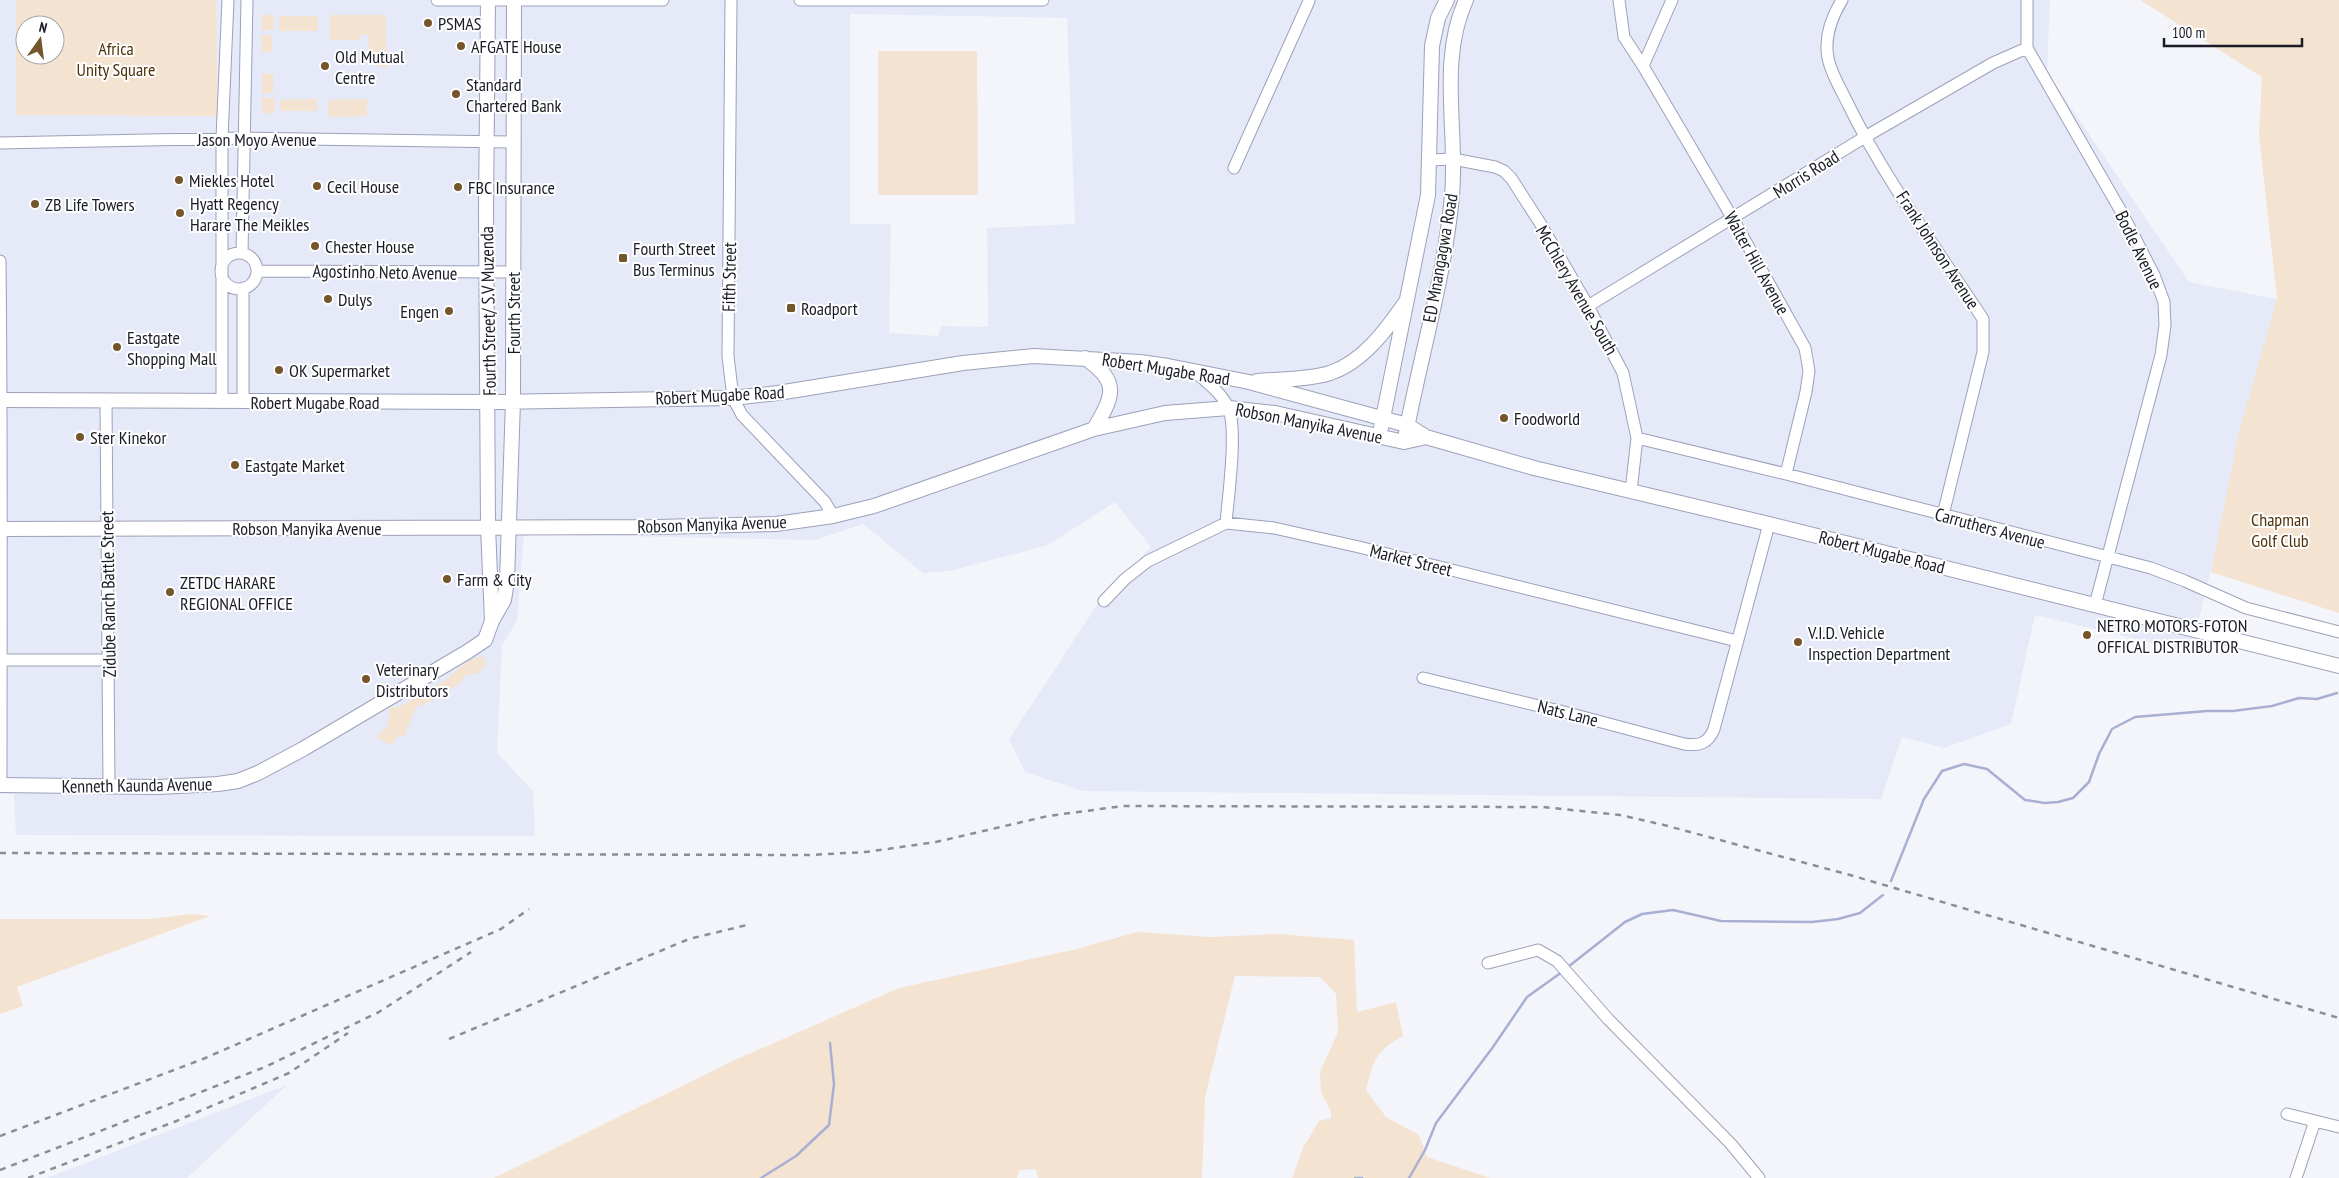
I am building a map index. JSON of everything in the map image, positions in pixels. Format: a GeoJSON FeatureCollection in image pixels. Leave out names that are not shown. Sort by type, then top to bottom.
{"type":"FeatureCollection","features":[{"type":"Feature","properties":{"kind":"main road","name":"Fourth Street/ S.V Muzenda"},"geometry":{"type":"LineString","coordinates":[[488,0],[488,527],[492,621]]}},
{"type":"Feature","properties":{"kind":"main road","name":"Fourth Street"},"geometry":{"type":"LineString","coordinates":[[492,621],[504,600],[508,581],[513,401],[514,0]]}},
{"type":"Feature","properties":{"kind":"main road","name":"ED Mnangagwa Road"},"geometry":{"type":"LineString","coordinates":[[1380,436],[1428,195],[1431,160],[1430,84],[1432,46],[1438,18],[1447,0]]}},
{"type":"Feature","properties":{"kind":"main road","name":"ED Mnangagwa Road"},"geometry":{"type":"LineString","coordinates":[[1404,442],[1449,223],[1453,159],[1451,95],[1453,46],[1466,0]]}},
{"type":"Feature","properties":{"kind":"main road"},"geometry":{"type":"LineString","coordinates":[[1248,382],[1330,373],[1347,365],[1376,340],[1408,298]]}},
{"type":"Feature","properties":{"kind":"main road","name":"Robert Mugabe Road"},"geometry":{"type":"LineString","coordinates":[[1,400],[489,402],[733,398],[778,393],[963,363],[1034,356],[1140,362],[1248,382],[1407,425],[1426,437],[1534,468],[1769,524],[2339,666]]}},
{"type":"Feature","properties":{"kind":"main road"},"geometry":{"type":"LineString","coordinates":[[1084,358],[1107,375],[1110,384],[1108,403],[1094,429]]}},
{"type":"Feature","properties":{"kind":"main road","name":"Robson Manyika Avenue"},"geometry":{"type":"LineString","coordinates":[[0,529],[657,528],[766,524],[833,516],[874,506],[1094,429],[1165,413],[1229,408],[1275,413],[1404,442]]}},
{"type":"Feature","properties":{"kind":"main road","name":"Robert Mugabe Road"},"geometry":{"type":"LineString","coordinates":[[1404,442],[1426,437]]}},
{"type":"Feature","properties":{"kind":"main road","name":"Kenneth Kaunda Avenue"},"geometry":{"type":"LineString","coordinates":[[0,785],[109,787],[218,784],[238,780],[258,773],[303,749],[467,652],[486,640],[492,621]]}},
{"type":"Feature","properties":{"kind":"street"},"geometry":{"type":"LineString","coordinates":[[222,402],[222,138],[228,0]]}},
{"type":"Feature","properties":{"kind":"street"},"geometry":{"type":"LineString","coordinates":[[242,253],[248,0]]}},
{"type":"Feature","properties":{"kind":"street"},"geometry":{"type":"LineString","coordinates":[[437,0],[663,0]]}},
{"type":"Feature","properties":{"kind":"street","name":"Fifth Street"},"geometry":{"type":"LineString","coordinates":[[731,0],[728,356],[733,398],[742,414],[825,502],[833,516]]}},
{"type":"Feature","properties":{"kind":"street"},"geometry":{"type":"LineString","coordinates":[[800,0],[1043,0]]}},
{"type":"Feature","properties":{"kind":"street"},"geometry":{"type":"LineString","coordinates":[[1234,168],[1307,0]]}},
{"type":"Feature","properties":{"kind":"street","name":"Walter Hill Avenue"},"geometry":{"type":"LineString","coordinates":[[1619,0],[1624,37],[1643,66],[1805,348],[1809,371],[1806,392],[1786,474]]}},
{"type":"Feature","properties":{"kind":"street"},"geometry":{"type":"LineString","coordinates":[[1643,66],[1672,0]]}},
{"type":"Feature","properties":{"kind":"street","name":"Frank Johnson Avenue"},"geometry":{"type":"LineString","coordinates":[[1842,0],[1834,13],[1826,37],[1828,58],[1865,137],[1983,319],[1982,352],[1943,515]]}},
{"type":"Feature","properties":{"kind":"street","name":"Bodle Avenue"},"geometry":{"type":"LineString","coordinates":[[2027,0],[2027,48],[2122,214],[2154,275],[2164,302],[2165,325],[2161,355],[2095,605]]}},
{"type":"Feature","properties":{"kind":"street","name":"Morris Road"},"geometry":{"type":"LineString","coordinates":[[1588,306],[1865,137],[1993,63],[2027,48]]}},
{"type":"Feature","properties":{"kind":"street","name":"Jason Moyo Avenue"},"geometry":{"type":"LineString","coordinates":[[0,143],[222,138],[514,142]]}},
{"type":"Feature","properties":{"kind":"street","name":"McChlery Avenue South"},"geometry":{"type":"LineString","coordinates":[[1431,160],[1453,159],[1494,167],[1504,171],[1511,178],[1588,306],[1623,373],[1637,438],[1630,491]]}},
{"type":"Feature","properties":{"kind":"street"},"geometry":{"type":"LineString","coordinates":[[242,253],[253,259],[257,271],[253,282],[243,288],[237,288],[226,282],[222,271],[226,260],[230,256],[242,253]]}},
{"type":"Feature","properties":{"kind":"street"},"geometry":{"type":"LineString","coordinates":[[0,261],[0,785]]}},
{"type":"Feature","properties":{"kind":"street","name":"Agostinho Neto Avenue"},"geometry":{"type":"LineString","coordinates":[[257,271],[513,272]]}},
{"type":"Feature","properties":{"kind":"street"},"geometry":{"type":"LineString","coordinates":[[243,288],[243,402]]}},
{"type":"Feature","properties":{"kind":"street"},"geometry":{"type":"LineString","coordinates":[[1104,601],[1125,579],[1148,561],[1226,523],[1232,436],[1229,408],[1213,387],[1196,373]]}},
{"type":"Feature","properties":{"kind":"street","name":"Zidube Ranch Battle Street"},"geometry":{"type":"LineString","coordinates":[[106,401],[109,787]]}},
{"type":"Feature","properties":{"kind":"street","name":"Carruthers Avenue"},"geometry":{"type":"LineString","coordinates":[[1637,438],[1786,474],[2107,559],[2150,568],[2246,608],[2339,632]]}},
{"type":"Feature","properties":{"kind":"street","name":"Market Street"},"geometry":{"type":"LineString","coordinates":[[1226,523],[1274,528],[1359,547],[1737,641]]}},
{"type":"Feature","properties":{"kind":"street"},"geometry":{"type":"LineString","coordinates":[[1737,641],[1769,524]]}},
{"type":"Feature","properties":{"kind":"street","name":"Nats Lane"},"geometry":{"type":"LineString","coordinates":[[1423,678],[1564,712],[1684,744],[1698,745],[1710,737],[1737,641]]}},
{"type":"Feature","properties":{"kind":"street"},"geometry":{"type":"LineString","coordinates":[[0,660],[109,660]]}},
{"type":"Feature","properties":{"kind":"street"},"geometry":{"type":"LineString","coordinates":[[1488,963],[1538,950],[1558,961],[1608,1019],[1731,1144],[1759,1178]]}},
{"type":"Feature","properties":{"kind":"street"},"geometry":{"type":"LineString","coordinates":[[2287,1114],[2339,1127]]}},
{"type":"Feature","properties":{"kind":"street"},"geometry":{"type":"LineString","coordinates":[[2296,1178],[2315,1121]]}},
{"type":"Feature","properties":{"kind":"shaded area"},"geometry":{"type":"Polygon","coordinates":[[[0,0],[2050,0],[2047,72],[2189,282],[2277,299],[2191,652],[2035,615],[2011,724],[1944,748],[1902,737],[1881,799],[1083,791],[1025,772],[1009,739],[1101,599],[1151,547],[1115,502],[1048,545],[949,571],[923,573],[863,524],[815,540],[524,534],[517,621],[502,645],[497,753],[533,791],[535,836],[16,835],[14,794],[0,793],[0,0]],[[850,14],[850,224],[891,224],[889,333],[938,336],[942,326],[988,327],[987,228],[1075,224],[1067,18],[850,14]]]}},
{"type":"Feature","properties":{"kind":"shaded area"},"geometry":{"type":"Polygon","coordinates":[[[287,1085],[187,1178],[47,1178],[287,1085]]]}},
{"type":"Feature","properties":{"kind":"green space","name":"Africa Unity Square"},"geometry":{"type":"Polygon","coordinates":[[[16,0],[216,0],[217,116],[16,115],[16,65],[65,65],[65,15],[16,15],[16,0]]]}},
{"type":"Feature","properties":{"kind":"green space","name":"Chapman Golf Club"},"geometry":{"type":"Polygon","coordinates":[[[2140,0],[2339,0],[2339,613],[2211,572],[2239,432],[2277,299],[2259,134],[2262,77],[2140,0]]]}},
{"type":"Feature","properties":{"kind":"green space"},"geometry":{"type":"Polygon","coordinates":[[[261,15],[274,15],[274,30],[262,30],[261,15]]]}},
{"type":"Feature","properties":{"kind":"green space"},"geometry":{"type":"Polygon","coordinates":[[[330,15],[386,15],[387,68],[377,66],[370,60],[368,35],[360,35],[360,40],[330,40],[330,15]]]}},
{"type":"Feature","properties":{"kind":"green space"},"geometry":{"type":"Polygon","coordinates":[[[279,16],[318,16],[318,31],[279,31],[279,16]]]}},
{"type":"Feature","properties":{"kind":"green space"},"geometry":{"type":"Polygon","coordinates":[[[261,35],[272,35],[272,52],[262,52],[261,35]]]}},
{"type":"Feature","properties":{"kind":"green space"},"geometry":{"type":"Polygon","coordinates":[[[878,51],[977,51],[978,195],[878,195],[878,51]]]}},
{"type":"Feature","properties":{"kind":"green space"},"geometry":{"type":"Polygon","coordinates":[[[273,73],[273,93],[262,93],[262,74],[273,73]]]}},
{"type":"Feature","properties":{"kind":"green space"},"geometry":{"type":"Polygon","coordinates":[[[262,98],[275,98],[275,113],[262,113],[262,98]]]}},
{"type":"Feature","properties":{"kind":"green space"},"geometry":{"type":"Polygon","coordinates":[[[317,99],[317,111],[280,111],[280,100],[317,99]]]}},
{"type":"Feature","properties":{"kind":"green space"},"geometry":{"type":"Polygon","coordinates":[[[367,99],[367,116],[329,117],[328,100],[367,99]]]}},
{"type":"Feature","properties":{"kind":"green space"},"geometry":{"type":"Polygon","coordinates":[[[483,656],[486,664],[479,673],[467,675],[450,690],[416,707],[404,736],[399,736],[391,745],[376,737],[387,727],[390,707],[399,707],[415,698],[423,689],[440,684],[469,660],[483,656]]]}},
{"type":"Feature","properties":{"kind":"green space"},"geometry":{"type":"Polygon","coordinates":[[[191,914],[210,916],[17,987],[23,1006],[0,1014],[0,919],[151,919],[191,914]]]}},
{"type":"Feature","properties":{"kind":"green space"},"geometry":{"type":"Polygon","coordinates":[[[1137,932],[1211,937],[1278,934],[1354,940],[1357,1012],[1396,1002],[1403,1036],[1394,1041],[1377,1057],[1366,1090],[1386,1117],[1419,1135],[1427,1157],[1490,1178],[1292,1178],[1303,1148],[1319,1121],[1331,1118],[1331,1112],[1321,1092],[1320,1072],[1338,1032],[1336,994],[1320,977],[1235,976],[1205,1097],[1202,1178],[1038,1178],[1036,1169],[1019,1170],[1017,1178],[494,1178],[735,1060],[899,988],[1077,949],[1137,932]]]}},
{"type":"Feature","properties":{"kind":"waterway"},"geometry":{"type":"LineString","coordinates":[[1891,881],[1924,799],[1942,771],[1964,764],[1987,769],[2025,800],[2045,803],[2058,802],[2073,798],[2089,782],[2099,754],[2112,729],[2135,717],[2207,711],[2233,711],[2272,706],[2299,698],[2317,699],[2337,693]]}},
{"type":"Feature","properties":{"kind":"waterway"},"geometry":{"type":"LineString","coordinates":[[1568,967],[1625,922],[1642,914],[1673,910],[1721,921],[1812,922],[1838,919],[1860,913],[1883,895]]}},
{"type":"Feature","properties":{"kind":"waterway"},"geometry":{"type":"LineString","coordinates":[[1409,1178],[1425,1150],[1436,1123],[1493,1047],[1527,997],[1562,972]]}},
{"type":"Feature","properties":{"kind":"waterway"},"geometry":{"type":"LineString","coordinates":[[761,1178],[796,1156],[829,1125],[834,1084],[830,1043]]}},
{"type":"Feature","properties":{"kind":"waterway"},"geometry":{"type":"LineString","coordinates":[[1355,1178],[1362,1178]]}},
{"type":"Feature","properties":{"kind":"railway"},"geometry":{"type":"LineString","coordinates":[[0,853],[809,855],[866,852],[936,842],[1048,816],[1123,806],[1543,807],[1620,815],[1664,825],[1850,875],[2339,1018]]}},
{"type":"Feature","properties":{"kind":"railway"},"geometry":{"type":"LineString","coordinates":[[0,1136],[203,1059],[501,929],[529,909]]}},
{"type":"Feature","properties":{"kind":"railway"},"geometry":{"type":"LineString","coordinates":[[449,1039],[689,939],[751,924]]}},
{"type":"Feature","properties":{"kind":"railway"},"geometry":{"type":"LineString","coordinates":[[0,1170],[265,1067],[379,1012],[471,952]]}},
{"type":"Feature","properties":{"kind":"railway"},"geometry":{"type":"LineString","coordinates":[[28,1178],[174,1122],[289,1073],[348,1033]]}},
{"type":"Feature","properties":{"kind":"place","name":"PSMAS"},"geometry":{"type":"Point","coordinates":[428,23]}},
{"type":"Feature","properties":{"kind":"place","name":"AFGATE House"},"geometry":{"type":"Point","coordinates":[461,46]}},
{"type":"Feature","properties":{"kind":"place","name":"Old Mutual Centre"},"geometry":{"type":"Point","coordinates":[325,66]}},
{"type":"Feature","properties":{"kind":"place","name":"Standard Chartered Bank"},"geometry":{"type":"Point","coordinates":[456,94]}},
{"type":"Feature","properties":{"kind":"place","name":"Miekles Hotel"},"geometry":{"type":"Point","coordinates":[179,180]}},
{"type":"Feature","properties":{"kind":"place","name":"Cecil House"},"geometry":{"type":"Point","coordinates":[317,186]}},
{"type":"Feature","properties":{"kind":"place","name":"FBC Insurance"},"geometry":{"type":"Point","coordinates":[458,187]}},
{"type":"Feature","properties":{"kind":"place","name":"ZB Life Towers"},"geometry":{"type":"Point","coordinates":[35,204]}},
{"type":"Feature","properties":{"kind":"place","name":"Hyatt Regency Harare The Meikles"},"geometry":{"type":"Point","coordinates":[180,213]}},
{"type":"Feature","properties":{"kind":"place","name":"Chester House"},"geometry":{"type":"Point","coordinates":[315,246]}},
{"type":"Feature","properties":{"kind":"place","name":"Fourth Street Bus Terminus"},"geometry":{"type":"Point","coordinates":[623,258]}},
{"type":"Feature","properties":{"kind":"place","name":"Dulys"},"geometry":{"type":"Point","coordinates":[328,299]}},
{"type":"Feature","properties":{"kind":"place","name":"Roadport"},"geometry":{"type":"Point","coordinates":[791,308]}},
{"type":"Feature","properties":{"kind":"place","name":"Engen"},"geometry":{"type":"Point","coordinates":[449,311]}},
{"type":"Feature","properties":{"kind":"place","name":"Eastgate Shopping Mall"},"geometry":{"type":"Point","coordinates":[117,347]}},
{"type":"Feature","properties":{"kind":"place","name":"OK Supermarket"},"geometry":{"type":"Point","coordinates":[279,370]}},
{"type":"Feature","properties":{"kind":"place","name":"Foodworld"},"geometry":{"type":"Point","coordinates":[1504,418]}},
{"type":"Feature","properties":{"kind":"place","name":"Ster Kinekor"},"geometry":{"type":"Point","coordinates":[80,437]}},
{"type":"Feature","properties":{"kind":"place","name":"Eastgate Market"},"geometry":{"type":"Point","coordinates":[235,465]}},
{"type":"Feature","properties":{"kind":"place","name":"Farm & City"},"geometry":{"type":"Point","coordinates":[447,579]}},
{"type":"Feature","properties":{"kind":"place","name":"ZETDC HARARE REGIONAL OFFICE"},"geometry":{"type":"Point","coordinates":[170,592]}},
{"type":"Feature","properties":{"kind":"place","name":"NETRO MOTORS-FOTON OFFICAL DISTRIBUTOR"},"geometry":{"type":"Point","coordinates":[2087,635]}},
{"type":"Feature","properties":{"kind":"place","name":"V.I.D. Vehicle Inspection Department"},"geometry":{"type":"Point","coordinates":[1798,642]}},
{"type":"Feature","properties":{"kind":"place","name":"Veterinary Distributors"},"geometry":{"type":"Point","coordinates":[366,679]}}]}
